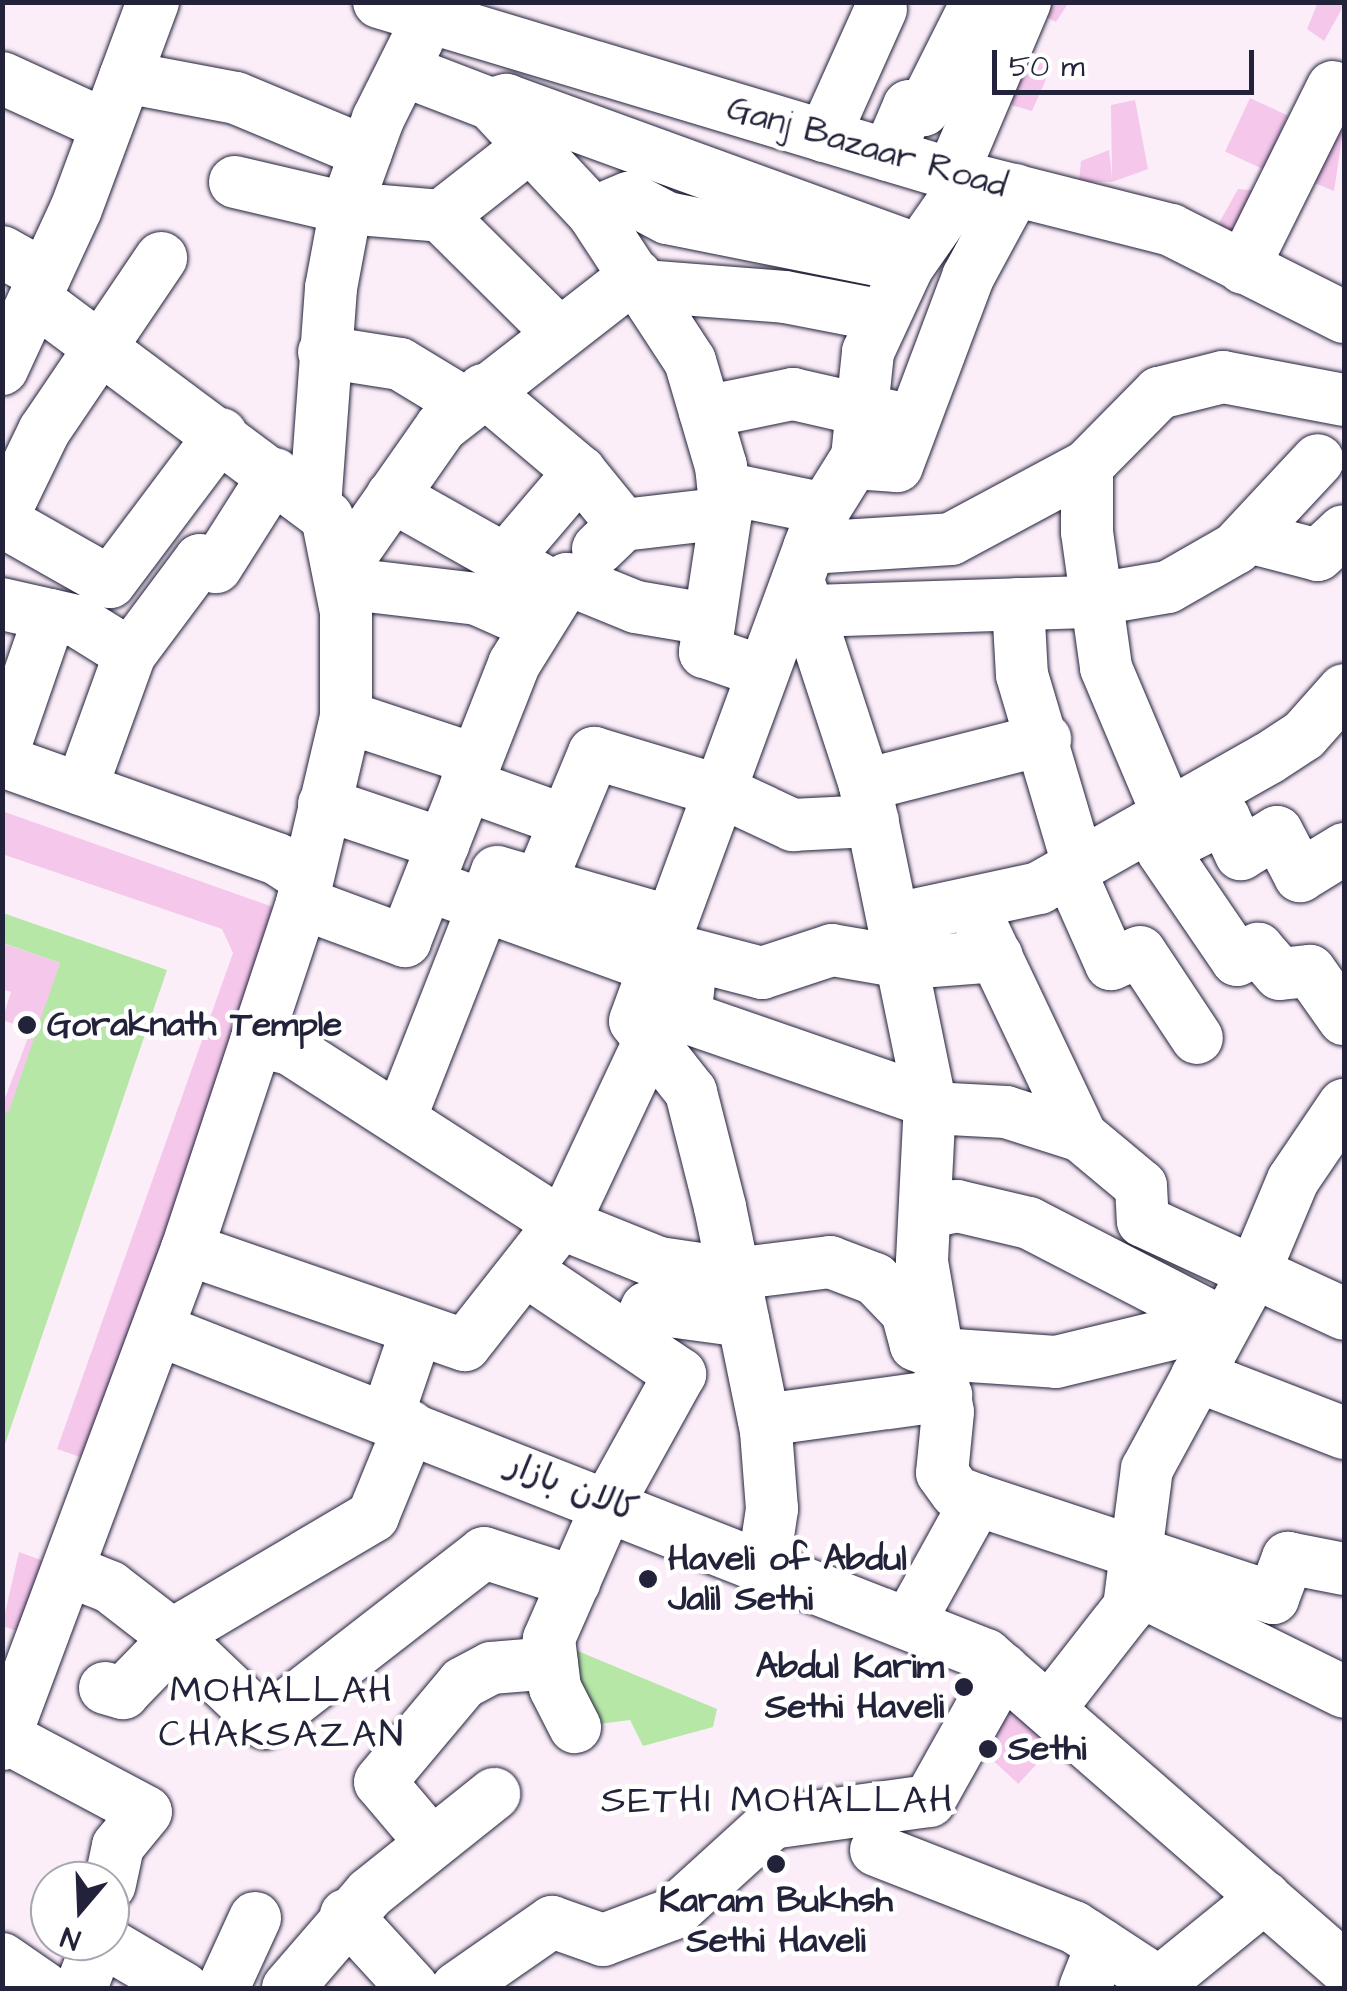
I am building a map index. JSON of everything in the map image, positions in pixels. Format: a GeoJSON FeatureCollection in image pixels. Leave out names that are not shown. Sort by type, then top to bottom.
{"type":"FeatureCollection","features":[{"type":"Feature","properties":{"kind":"street"},"geometry":{"type":"LineString","coordinates":[[2,369],[27,276],[107,126],[154,2]]}},
{"type":"Feature","properties":{"kind":"street"},"geometry":{"type":"LineString","coordinates":[[888,155],[909,106],[923,110],[964,54],[1026,2]]}},
{"type":"Feature","properties":{"kind":"street"},"geometry":{"type":"LineString","coordinates":[[824,136],[869,6],[964,54]]}},
{"type":"Feature","properties":{"kind":"street"},"geometry":{"type":"LineString","coordinates":[[315,506],[324,352],[346,208],[366,152],[406,71],[402,8]]}},
{"type":"Feature","properties":{"kind":"street","name":"Ganj Bazaar Road"},"geometry":{"type":"LineString","coordinates":[[402,8],[888,155],[1171,230],[1343,313]]}},
{"type":"Feature","properties":{"kind":"street"},"geometry":{"type":"LineString","coordinates":[[854,463],[897,466],[968,277],[979,181],[964,54]]}},
{"type":"Feature","properties":{"kind":"street"},"geometry":{"type":"LineString","coordinates":[[406,71],[492,104],[593,213],[690,361],[725,500],[705,652],[763,672]]}},
{"type":"Feature","properties":{"kind":"street"},"geometry":{"type":"LineString","coordinates":[[2,78],[107,126]]}},
{"type":"Feature","properties":{"kind":"street"},"geometry":{"type":"LineString","coordinates":[[125,78],[236,98],[366,152]]}},
{"type":"Feature","properties":{"kind":"street"},"geometry":{"type":"LineString","coordinates":[[1243,268],[1334,87]]}},
{"type":"Feature","properties":{"kind":"street"},"geometry":{"type":"LineString","coordinates":[[492,104],[506,100],[913,258]]}},
{"type":"Feature","properties":{"kind":"street"},"geometry":{"type":"LineString","coordinates":[[441,216],[529,147]]}},
{"type":"Feature","properties":{"kind":"street"},"geometry":{"type":"LineString","coordinates":[[764,1562],[772,1509],[760,1400],[692,1092],[635,1021],[670,948],[763,672],[854,463],[878,327],[913,258],[979,181]]}},
{"type":"Feature","properties":{"kind":"street"},"geometry":{"type":"LineString","coordinates":[[236,182],[346,208],[441,216],[557,331]]}},
{"type":"Feature","properties":{"kind":"street"},"geometry":{"type":"LineString","coordinates":[[593,213],[629,198],[720,231],[913,258]]}},
{"type":"Feature","properties":{"kind":"street"},"geometry":{"type":"LineString","coordinates":[[161,258],[44,431],[2,520],[110,582],[221,434]]}},
{"type":"Feature","properties":{"kind":"street"},"geometry":{"type":"LineString","coordinates":[[27,276],[102,348],[275,474],[327,517],[343,581],[346,718],[302,889],[160,1330],[5,1741],[146,1812],[118,1846],[115,1861]]}},
{"type":"Feature","properties":{"kind":"street"},"geometry":{"type":"LineString","coordinates":[[343,581],[392,496],[475,397],[557,331],[639,281],[785,297],[878,327],[940,360]]}},
{"type":"Feature","properties":{"kind":"street"},"geometry":{"type":"LineString","coordinates":[[725,500],[807,569],[1018,604],[1099,600],[1185,581],[1248,537],[1331,461],[1298,439],[1329,397],[1343,313]]}},
{"type":"Feature","properties":{"kind":"street"},"geometry":{"type":"LineString","coordinates":[[324,352],[400,364],[475,397],[580,472],[623,525]]}},
{"type":"Feature","properties":{"kind":"street"},"geometry":{"type":"LineString","coordinates":[[343,581],[477,600],[553,598],[636,607],[710,598],[807,569],[950,539],[1087,466],[1159,393],[1224,377],[1329,397]]}},
{"type":"Feature","properties":{"kind":"street"},"geometry":{"type":"LineString","coordinates":[[705,412],[793,394],[916,422]]}},
{"type":"Feature","properties":{"kind":"street"},"geometry":{"type":"LineString","coordinates":[[1087,466],[1087,532],[1106,668],[1158,832],[1237,960],[1258,950],[1280,974],[1310,971],[1344,1019]]}},
{"type":"Feature","properties":{"kind":"street"},"geometry":{"type":"LineString","coordinates":[[505,560],[580,472]]}},
{"type":"Feature","properties":{"kind":"street"},"geometry":{"type":"LineString","coordinates":[[81,790],[130,654],[200,560],[216,567],[275,474]]}},
{"type":"Feature","properties":{"kind":"street"},"geometry":{"type":"LineString","coordinates":[[392,496],[505,560],[553,598]]}},
{"type":"Feature","properties":{"kind":"street"},"geometry":{"type":"LineString","coordinates":[[130,654],[77,621],[26,609],[2,758],[277,859],[302,889],[404,940],[471,773],[553,598],[623,525],[725,500]]}},
{"type":"Feature","properties":{"kind":"street"},"geometry":{"type":"LineString","coordinates":[[1248,537],[1318,555],[1344,531]]}},
{"type":"Feature","properties":{"kind":"street"},"geometry":{"type":"LineString","coordinates":[[807,569],[901,941],[931,1105],[929,1212],[922,1262],[943,1374],[942,1473],[956,1492],[1138,1573],[1340,1682]]}},
{"type":"Feature","properties":{"kind":"street"},"geometry":{"type":"LineString","coordinates":[[1018,604],[1022,675],[1044,740],[1080,967]]}},
{"type":"Feature","properties":{"kind":"street"},"geometry":{"type":"LineString","coordinates":[[901,941],[973,908],[1063,876],[1158,832],[1304,735],[1341,701]]}},
{"type":"Feature","properties":{"kind":"street"},"geometry":{"type":"LineString","coordinates":[[346,718],[471,773],[566,821]]}},
{"type":"Feature","properties":{"kind":"street"},"geometry":{"type":"LineString","coordinates":[[540,883],[594,754],[720,791],[794,825],[869,803],[1044,740]]}},
{"type":"Feature","properties":{"kind":"street"},"geometry":{"type":"LineString","coordinates":[[324,804],[434,864],[483,905],[670,948],[762,974],[832,950],[901,941],[997,956]]}},
{"type":"Feature","properties":{"kind":"street"},"geometry":{"type":"LineString","coordinates":[[1158,832],[1224,818],[1241,854],[1277,832],[1300,876],[1344,848]]}},
{"type":"Feature","properties":{"kind":"street"},"geometry":{"type":"LineString","coordinates":[[401,1116],[496,872],[540,883],[670,948]]}},
{"type":"Feature","properties":{"kind":"street"},"geometry":{"type":"LineString","coordinates":[[1063,876],[1111,964],[1140,952],[1197,1038]]}},
{"type":"Feature","properties":{"kind":"street"},"geometry":{"type":"LineString","coordinates":[[973,908],[1081,1136]]}},
{"type":"Feature","properties":{"kind":"street"},"geometry":{"type":"LineString","coordinates":[[670,948],[686,1018],[931,1105],[1006,1112],[1081,1136],[1140,1186],[1144,1221],[1256,1268],[1344,1314]]}},
{"type":"Feature","properties":{"kind":"street"},"geometry":{"type":"LineString","coordinates":[[186,1249],[416,1332],[464,1345],[560,1224],[650,1040]]}},
{"type":"Feature","properties":{"kind":"street"},"geometry":{"type":"LineString","coordinates":[[256,1041],[290,1049],[401,1116],[560,1224],[739,1298]]}},
{"type":"Feature","properties":{"kind":"street"},"geometry":{"type":"LineString","coordinates":[[1050,1708],[1118,1626],[1138,1573],[1147,1470],[1221,1322],[1256,1268],[1294,1180],[1344,1105]]}},
{"type":"Feature","properties":{"kind":"street"},"geometry":{"type":"LineString","coordinates":[[929,1212],[958,1206],[1030,1223],[1221,1322]]}},
{"type":"Feature","properties":{"kind":"street"},"geometry":{"type":"LineString","coordinates":[[632,1340],[648,1308],[739,1298],[830,1262],[875,1278],[907,1312],[916,1345],[943,1374]]}},
{"type":"Feature","properties":{"kind":"street"},"geometry":{"type":"LineString","coordinates":[[525,1270],[680,1374],[760,1400],[1056,1362],[1221,1322]]}},
{"type":"Feature","properties":{"kind":"street","name":"کالان بازار"},"geometry":{"type":"LineString","coordinates":[[160,1330],[911,1619],[1003,1669],[1342,1960]]}},
{"type":"Feature","properties":{"kind":"street"},"geometry":{"type":"LineString","coordinates":[[104,1688],[123,1693],[175,1636],[373,1516],[416,1332]]}},
{"type":"Feature","properties":{"kind":"street"},"geometry":{"type":"LineString","coordinates":[[575,1727],[552,1662],[550,1639],[608,1502],[680,1374]]}},
{"type":"Feature","properties":{"kind":"street"},"geometry":{"type":"LineString","coordinates":[[1197,1376],[1344,1433]]}},
{"type":"Feature","properties":{"kind":"street"},"geometry":{"type":"LineString","coordinates":[[911,1619],[977,1500]]}},
{"type":"Feature","properties":{"kind":"street"},"geometry":{"type":"LineString","coordinates":[[70,1571],[110,1587],[175,1636],[265,1723],[484,1552],[574,1582]]}},
{"type":"Feature","properties":{"kind":"street"},"geometry":{"type":"LineString","coordinates":[[1138,1573],[1274,1598],[1288,1558],[1344,1570]]}},
{"type":"Feature","properties":{"kind":"street"},"geometry":{"type":"LineString","coordinates":[[430,1841],[380,1782],[463,1682],[490,1668],[552,1662]]}},
{"type":"Feature","properties":{"kind":"street"},"geometry":{"type":"LineString","coordinates":[[1003,1669],[900,1859],[1094,1967],[1155,1985],[1265,1897]]}},
{"type":"Feature","properties":{"kind":"street"},"geometry":{"type":"LineString","coordinates":[[288,1988],[346,1915],[430,1841],[494,1794]]}},
{"type":"Feature","properties":{"kind":"street"},"geometry":{"type":"LineString","coordinates":[[457,1988],[524,1934],[552,1922],[603,1940],[672,1914],[772,1824],[929,1801]]}},
{"type":"Feature","properties":{"kind":"street"},"geometry":{"type":"LineString","coordinates":[[346,1915],[414,1988]]}},
{"type":"Feature","properties":{"kind":"street"},"geometry":{"type":"LineString","coordinates":[[223,1988],[255,1918]]}},
{"type":"Feature","properties":{"kind":"street"},"geometry":{"type":"LineString","coordinates":[[130,1958],[183,1988]]}},
{"type":"Feature","properties":{"kind":"street"},"geometry":{"type":"LineString","coordinates":[[2,1959],[44,1988]]}},
{"type":"Feature","properties":{"kind":"street"},"geometry":{"type":"LineString","coordinates":[[80,1988],[92,1961]]}},
{"type":"Feature","properties":{"kind":"green space"},"geometry":{"type":"Polygon","coordinates":[[[3,913],[167,970],[3,1450],[3,1112],[60,963],[3,943],[3,913]]]}},
{"type":"Feature","properties":{"kind":"green space"},"geometry":{"type":"Polygon","coordinates":[[[549,1639],[717,1709],[713,1727],[643,1746],[630,1720],[575,1727],[549,1639]]]}},
{"type":"Feature","properties":{"kind":"building"},"geometry":{"type":"Polygon","coordinates":[[[1040,2],[1069,2],[1056,22],[1034,11],[1040,2]]]}},
{"type":"Feature","properties":{"kind":"building"},"geometry":{"type":"Polygon","coordinates":[[[1318,2],[1344,5],[1324,41],[1307,29],[1318,2]]]}},
{"type":"Feature","properties":{"kind":"building"},"geometry":{"type":"Polygon","coordinates":[[[1004,46],[1052,66],[1032,111],[981,96],[1004,46]]]}},
{"type":"Feature","properties":{"kind":"building"},"geometry":{"type":"Polygon","coordinates":[[[1250,98],[1288,116],[1263,169],[1225,151],[1250,98]]]}},
{"type":"Feature","properties":{"kind":"building"},"geometry":{"type":"Polygon","coordinates":[[[1135,100],[1148,169],[1112,182],[1079,182],[1081,161],[1109,150],[1112,178],[1111,105],[1135,100]]]}},
{"type":"Feature","properties":{"kind":"building"},"geometry":{"type":"Polygon","coordinates":[[[1329,117],[1344,125],[1334,191],[1305,179],[1329,117]]]}},
{"type":"Feature","properties":{"kind":"building"},"geometry":{"type":"Polygon","coordinates":[[[1238,189],[1262,191],[1243,268],[1205,248],[1238,189]]]}},
{"type":"Feature","properties":{"kind":"building"},"geometry":{"type":"Polygon","coordinates":[[[2,811],[276,908],[89,1460],[57,1449],[233,953],[222,929],[2,854],[2,811]]]}},
{"type":"Feature","properties":{"kind":"building","name":"Goraknath Temple"},"geometry":{"type":"Polygon","coordinates":[[[2,943],[60,963],[8,1114],[2,1106],[31,1030],[2,1020],[11,992],[2,989],[2,943]]]}},
{"type":"Feature","properties":{"kind":"building"},"geometry":{"type":"Polygon","coordinates":[[[19,1552],[52,1564],[26,1634],[2,1626],[19,1552]]]}},
{"type":"Feature","properties":{"kind":"building"},"geometry":{"type":"Polygon","coordinates":[[[1012,1707],[1054,1746],[1018,1784],[977,1745],[1012,1707]]]}},
{"type":"Feature","properties":{"kind":"place","name":"Goraknath Temple"},"geometry":{"type":"Point","coordinates":[27,1025]}},
{"type":"Feature","properties":{"kind":"place","name":"Haveli of Abdul Jalil Sethi"},"geometry":{"type":"Point","coordinates":[648,1579]}},
{"type":"Feature","properties":{"kind":"place","name":"Abdul Karim Sethi Haveli"},"geometry":{"type":"Point","coordinates":[964,1687]}},
{"type":"Feature","properties":{"kind":"place","name":"Sethi"},"geometry":{"type":"Point","coordinates":[988,1749]}},
{"type":"Feature","properties":{"kind":"place","name":"Karam Bukhsh Sethi Haveli"},"geometry":{"type":"Point","coordinates":[776,1864]}},
{"type":"Feature","properties":{"kind":"district","name":"MOHALLAH CHAKSAZAN"},"geometry":{"type":"Point","coordinates":[282,1714]}},
{"type":"Feature","properties":{"kind":"district","name":"SETHI MOHALLAH"},"geometry":{"type":"Point","coordinates":[778,1802]}}]}
